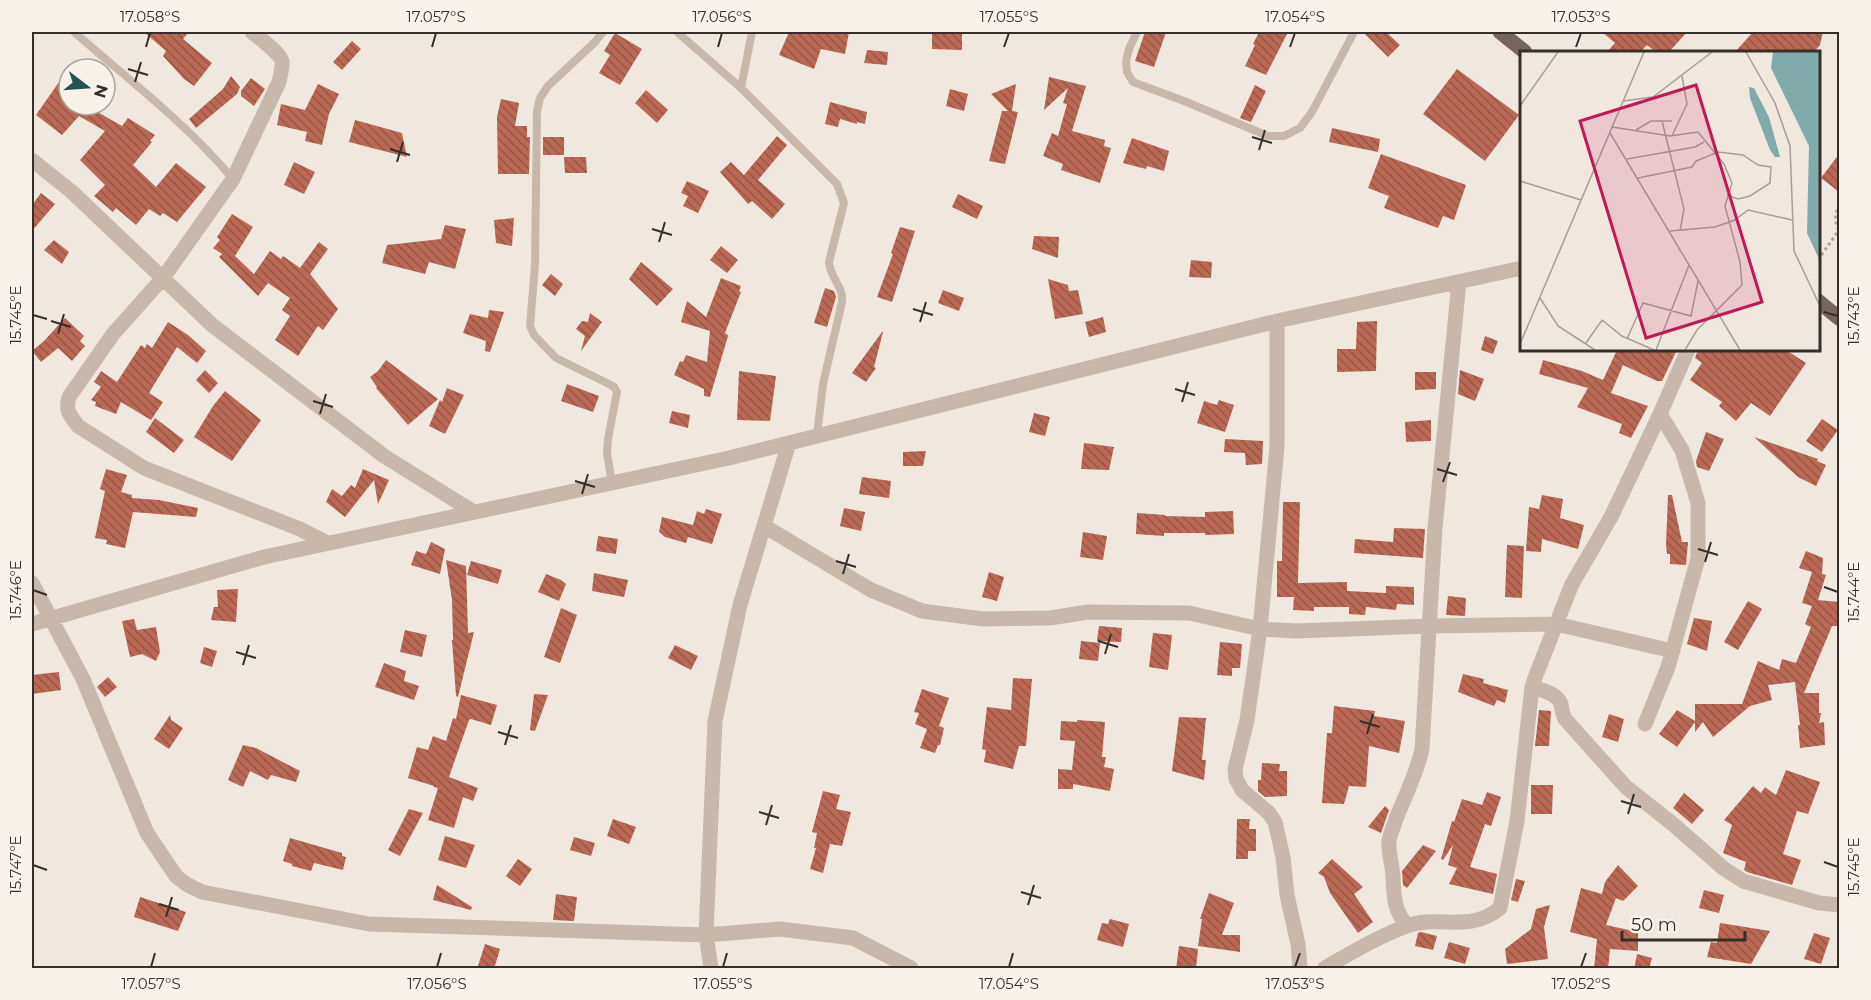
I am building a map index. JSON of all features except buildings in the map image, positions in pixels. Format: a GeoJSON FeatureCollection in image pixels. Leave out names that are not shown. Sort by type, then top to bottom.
{"type":"FeatureCollection","features":[{"type":"Feature","properties":{"kind":"main road"},"geometry":{"type":"LineString","coordinates":[[1500,32],[1524,51]]}},
{"type":"Feature","properties":{"kind":"main road"},"geometry":{"type":"LineString","coordinates":[[1820,303],[1839,319]]}},
{"type":"Feature","properties":{"kind":"street"},"geometry":{"type":"LineString","coordinates":[[252,32],[277,54],[282,61],[282,70],[279,82],[233,179],[163,278],[113,334],[69,397],[66,406],[78,426],[144,468],[300,529],[327,543]]}},
{"type":"Feature","properties":{"kind":"street"},"geometry":{"type":"LineString","coordinates":[[32,160],[72,192],[212,326],[384,456],[474,512]]}},
{"type":"Feature","properties":{"kind":"street"},"geometry":{"type":"LineString","coordinates":[[32,624],[264,557],[789,443],[1277,321],[1520,268]]}},
{"type":"Feature","properties":{"kind":"street"},"geometry":{"type":"LineString","coordinates":[[1408,926],[1400,918],[1396,908],[1389,842],[1421,755],[1435,528],[1459,282]]}},
{"type":"Feature","properties":{"kind":"street"},"geometry":{"type":"LineString","coordinates":[[1277,321],[1277,447],[1260,628],[1247,720],[1235,769],[1236,779],[1242,790],[1269,813],[1275,822],[1298,944],[1300,969]]}},
{"type":"Feature","properties":{"kind":"street"},"geometry":{"type":"LineString","coordinates":[[1325,969],[1370,943],[1408,926],[1424,923],[1475,922],[1500,908],[1517,821],[1532,687],[1536,675],[1572,584],[1611,517],[1688,351]]}},
{"type":"Feature","properties":{"kind":"street"},"geometry":{"type":"LineString","coordinates":[[1645,724],[1668,667],[1698,558],[1698,503],[1682,450],[1660,414]]}},
{"type":"Feature","properties":{"kind":"street"},"geometry":{"type":"LineString","coordinates":[[711,969],[706,935],[715,721],[740,605],[789,443]]}},
{"type":"Feature","properties":{"kind":"street"},"geometry":{"type":"LineString","coordinates":[[764,526],[871,590],[922,611],[983,619],[1050,618],[1088,612],[1189,613],[1260,628],[1296,631],[1556,624],[1673,651]]}},
{"type":"Feature","properties":{"kind":"street"},"geometry":{"type":"LineString","coordinates":[[32,583],[83,679],[147,833],[176,876],[202,892],[369,924],[706,935],[780,929],[853,938],[911,969]]}},
{"type":"Feature","properties":{"kind":"street"},"geometry":{"type":"LineString","coordinates":[[1532,687],[1555,696],[1561,704],[1564,718],[1626,787],[1723,868],[1743,881],[1819,903],[1839,905]]}},
{"type":"Feature","properties":{"kind":"lane"},"geometry":{"type":"LineString","coordinates":[[74,32],[160,105],[216,159],[233,179]]}},
{"type":"Feature","properties":{"kind":"lane"},"geometry":{"type":"LineString","coordinates":[[603,32],[548,86],[540,98],[537,111],[535,265],[530,318],[534,335],[556,358],[609,384],[617,392],[607,453],[612,483]]}},
{"type":"Feature","properties":{"kind":"lane"},"geometry":{"type":"LineString","coordinates":[[677,32],[741,88],[837,184],[844,202],[829,262],[830,272],[843,293],[842,302],[823,384],[817,435]]}},
{"type":"Feature","properties":{"kind":"lane"},"geometry":{"type":"LineString","coordinates":[[741,88],[752,32]]}},
{"type":"Feature","properties":{"kind":"lane"},"geometry":{"type":"LineString","coordinates":[[1137,32],[1126,61],[1127,72],[1133,82],[1268,136],[1284,136],[1300,128],[1312,112],[1354,32]]}},
{"type":"Feature","properties":{"kind":"path"},"geometry":{"type":"LineString","coordinates":[[1820,257],[1839,230],[1835,217],[1839,204]]}}]}
